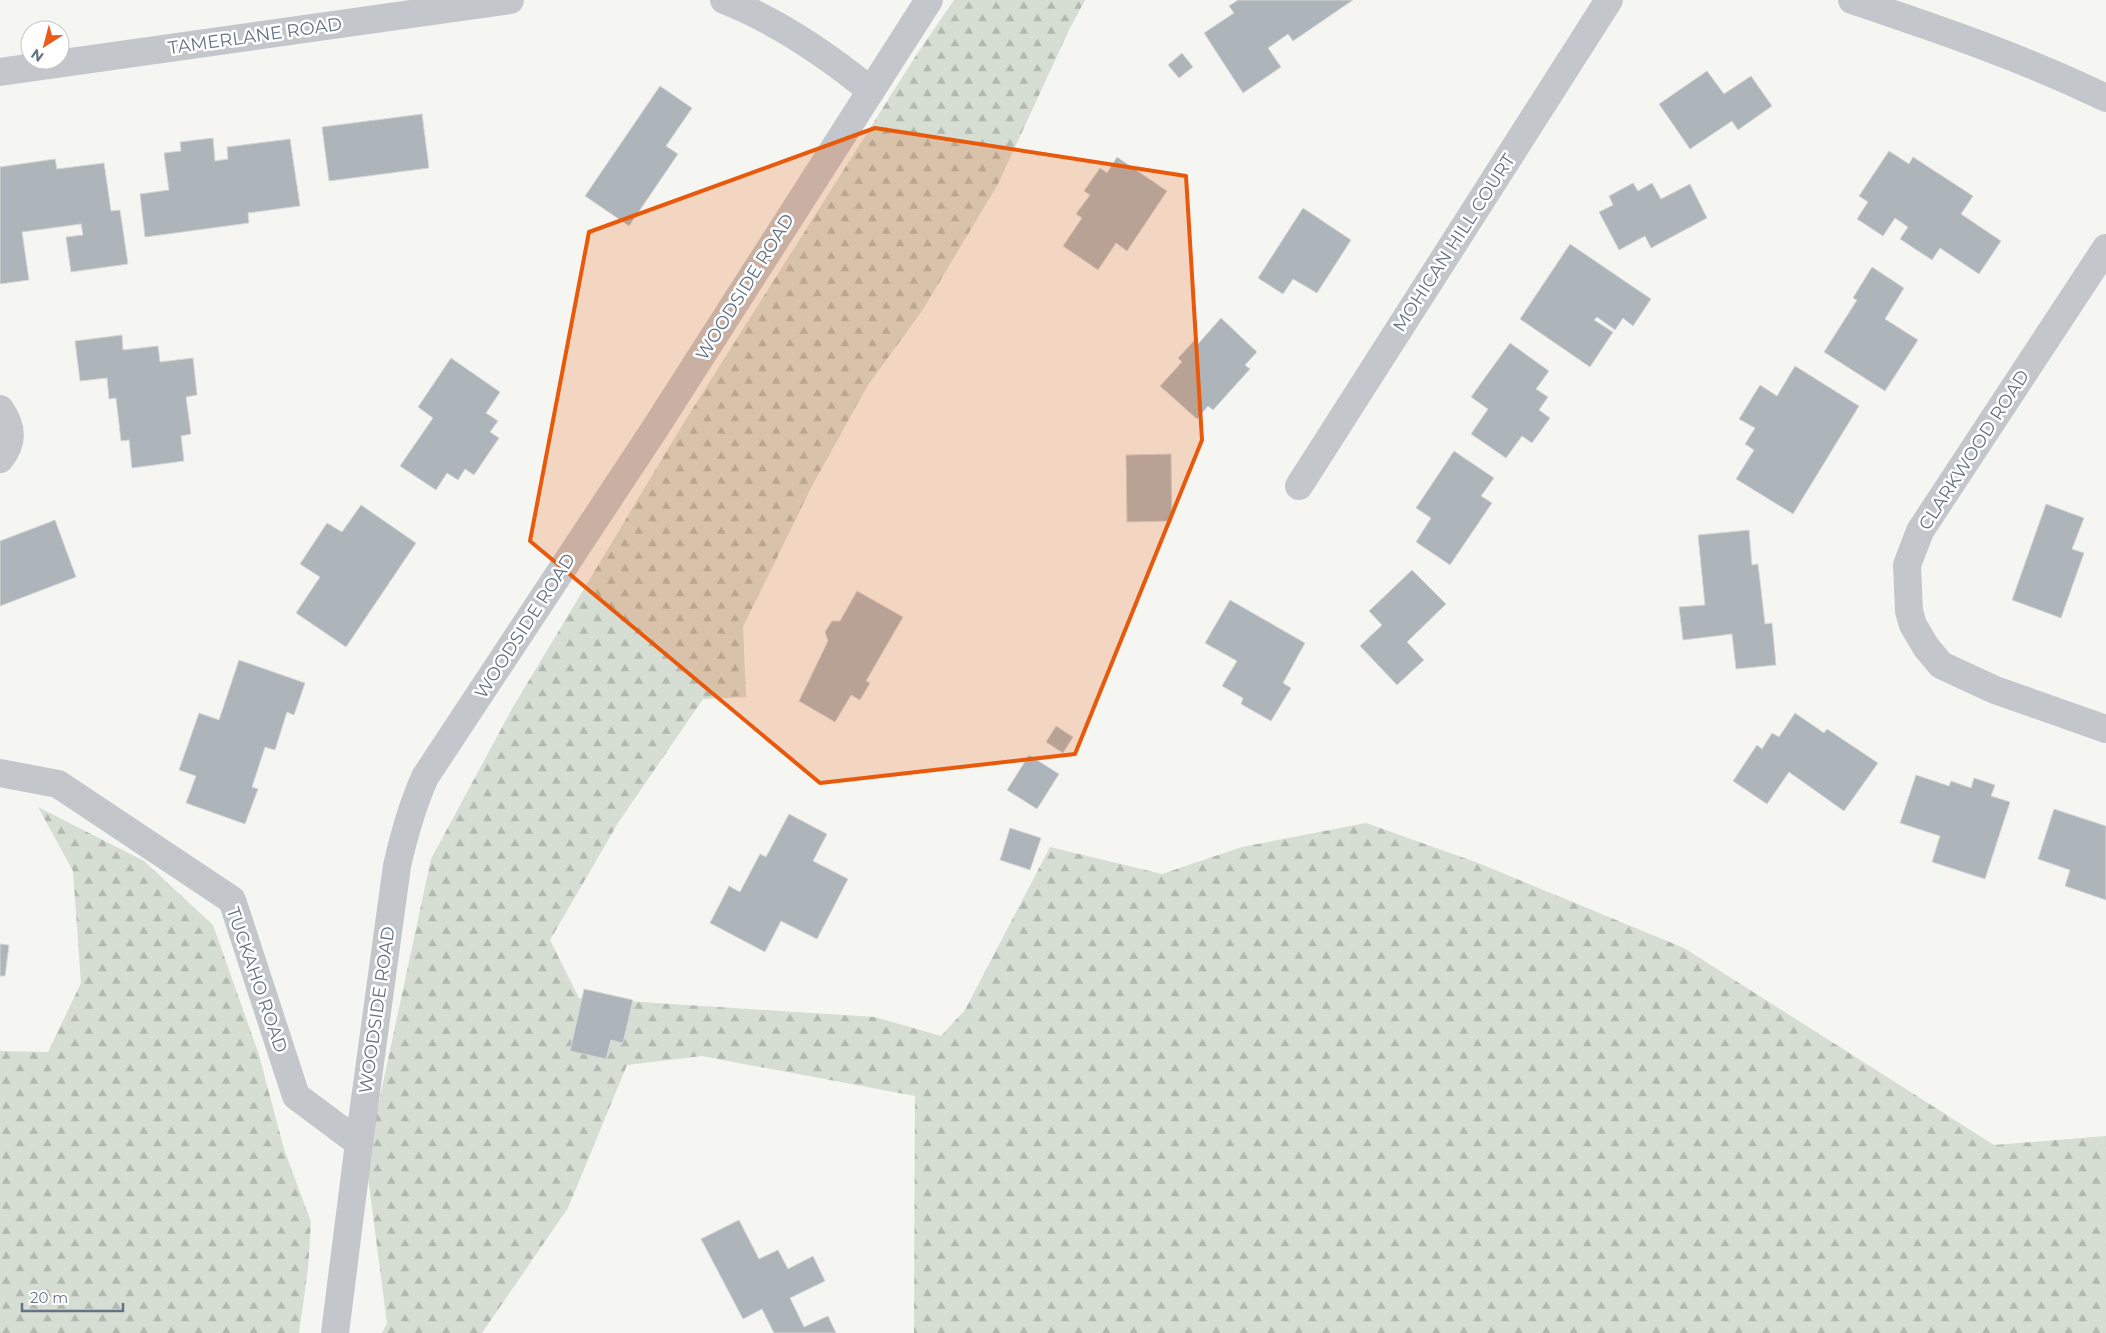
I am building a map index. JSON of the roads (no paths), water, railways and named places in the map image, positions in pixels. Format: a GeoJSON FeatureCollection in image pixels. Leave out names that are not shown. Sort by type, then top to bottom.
{"type":"FeatureCollection","features":[{"type":"Feature","properties":{"kind":"street","name":"TAMERLANE ROAD"},"geometry":{"type":"LineString","coordinates":[[0,72],[510,0]]}},
{"type":"Feature","properties":{"kind":"street"},"geometry":{"type":"LineString","coordinates":[[724,0],[758,15],[843,68],[870,90]]}},
{"type":"Feature","properties":{"kind":"street","name":"WOODSIDE ROAD"},"geometry":{"type":"LineString","coordinates":[[335,1333],[359,1143],[398,866],[404,830],[413,803],[425,777],[654,430],[929,0]]}},
{"type":"Feature","properties":{"kind":"street","name":"MOHICAN HILL COURT"},"geometry":{"type":"LineString","coordinates":[[1299,486],[1609,0]]}},
{"type":"Feature","properties":{"kind":"street"},"geometry":{"type":"LineString","coordinates":[[1852,0],[1960,37],[2064,77],[2106,98]]}},
{"type":"Feature","properties":{"kind":"street","name":"CLARKWOOD ROAD"},"geometry":{"type":"LineString","coordinates":[[2106,248],[1920,531],[1907,565],[1909,611],[1913,625],[1926,647],[1941,664],[1995,690],[2106,729]]}},
{"type":"Feature","properties":{"kind":"street"},"geometry":{"type":"LineString","coordinates":[[0,409],[9,424],[10,439],[5,453],[0,459]]}},
{"type":"Feature","properties":{"kind":"street","name":"TUCKAHO ROAD"},"geometry":{"type":"LineString","coordinates":[[0,773],[58,784],[232,900],[296,1096],[359,1143]]}}]}
